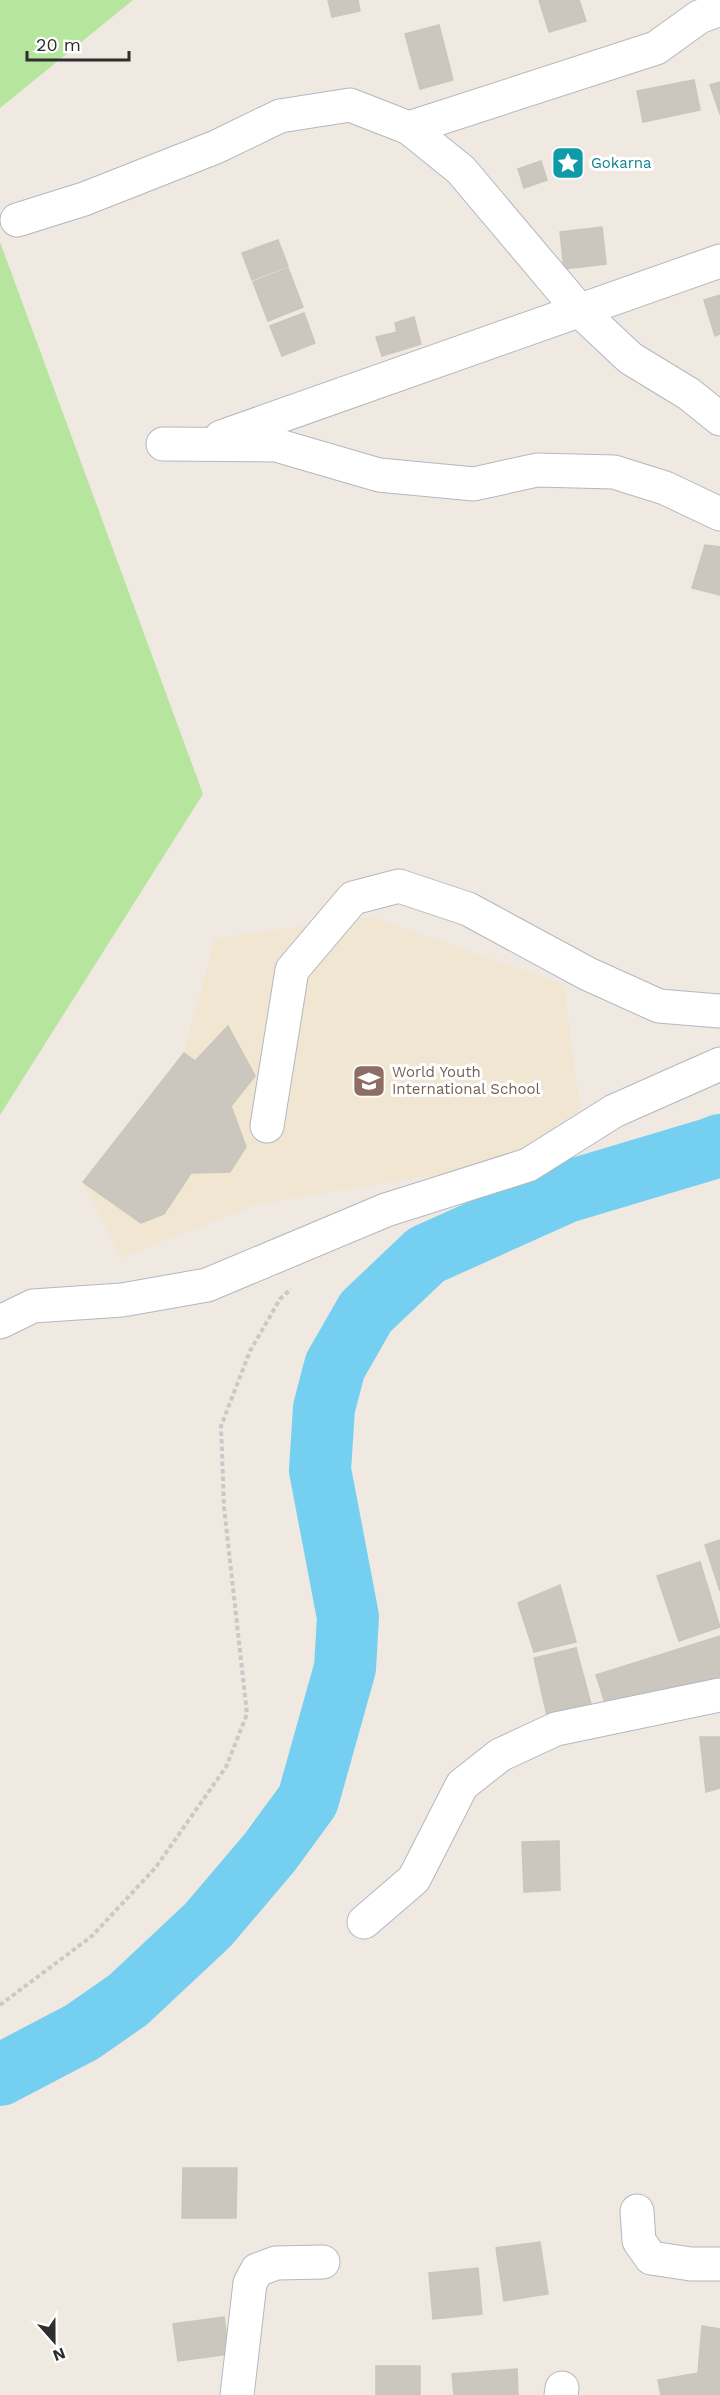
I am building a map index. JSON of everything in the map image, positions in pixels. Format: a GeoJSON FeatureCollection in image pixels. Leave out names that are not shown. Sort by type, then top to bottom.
{"type":"FeatureCollection","features":[{"type":"Feature","properties":{"kind":"street"},"geometry":{"type":"LineString","coordinates":[[409,128],[656,48],[699,17],[720,9]]}},
{"type":"Feature","properties":{"kind":"street"},"geometry":{"type":"LineString","coordinates":[[16,220],[84,199],[161,169],[216,147],[280,116],[350,105],[409,128],[461,170],[579,310],[630,358],[689,394],[720,418]]}},
{"type":"Feature","properties":{"kind":"street"},"geometry":{"type":"LineString","coordinates":[[200,444],[720,261]]}},
{"type":"Feature","properties":{"kind":"street"},"geometry":{"type":"LineString","coordinates":[[163,444],[276,445],[378,475],[474,484],[537,470],[614,472],[665,488],[720,514]]}},
{"type":"Feature","properties":{"kind":"street"},"geometry":{"type":"LineString","coordinates":[[267,1126],[292,970],[353,898],[399,886],[468,909],[588,974],[659,1006],[720,1011]]}},
{"type":"Feature","properties":{"kind":"street"},"geometry":{"type":"LineString","coordinates":[[0,1322],[33,1306],[122,1300],[207,1285],[386,1210],[528,1165],[614,1111],[720,1064]]}},
{"type":"Feature","properties":{"kind":"street"},"geometry":{"type":"LineString","coordinates":[[364,1922],[414,1879],[462,1785],[500,1755],[556,1729],[720,1695]]}},
{"type":"Feature","properties":{"kind":"street"},"geometry":{"type":"LineString","coordinates":[[637,2211],[639,2241],[651,2258],[691,2264],[720,2264]]}},
{"type":"Feature","properties":{"kind":"street"},"geometry":{"type":"LineString","coordinates":[[237,2395],[250,2283],[257,2270],[276,2263],[323,2262]]}},
{"type":"Feature","properties":{"kind":"path"},"geometry":{"type":"LineString","coordinates":[[0,2006],[92,1936],[156,1867],[226,1767],[247,1714],[224,1507],[221,1426],[250,1351],[280,1299],[296,1284]]}},
{"type":"Feature","properties":{"kind":"shaded area","name":"World Youth International School"},"geometry":{"type":"Polygon","coordinates":[[[373,917],[564,985],[580,1109],[521,1161],[258,1204],[121,1258],[83,1182],[184,1053],[215,938],[373,917]]]}},
{"type":"Feature","properties":{"kind":"green space"},"geometry":{"type":"Polygon","coordinates":[[[0,0],[133,0],[0,108],[0,0]]]}},
{"type":"Feature","properties":{"kind":"green space"},"geometry":{"type":"Polygon","coordinates":[[[0,242],[203,794],[0,1115],[0,242]]]}},
{"type":"Feature","properties":{"kind":"building"},"geometry":{"type":"Polygon","coordinates":[[[328,0],[358,0],[360,11],[332,17],[328,0]]]}},
{"type":"Feature","properties":{"kind":"building"},"geometry":{"type":"Polygon","coordinates":[[[539,0],[579,0],[586,21],[549,32],[539,0]]]}},
{"type":"Feature","properties":{"kind":"building"},"geometry":{"type":"Polygon","coordinates":[[[439,25],[453,80],[420,89],[405,34],[439,25]]]}},
{"type":"Feature","properties":{"kind":"building"},"geometry":{"type":"Polygon","coordinates":[[[694,80],[700,110],[643,122],[637,91],[694,80]]]}},
{"type":"Feature","properties":{"kind":"building"},"geometry":{"type":"Polygon","coordinates":[[[720,82],[720,114],[710,85],[720,82]]]}},
{"type":"Feature","properties":{"kind":"building"},"geometry":{"type":"Polygon","coordinates":[[[541,161],[547,180],[524,188],[518,169],[541,161]]]}},
{"type":"Feature","properties":{"kind":"building"},"geometry":{"type":"Polygon","coordinates":[[[602,227],[606,264],[564,269],[560,232],[602,227]]]}},
{"type":"Feature","properties":{"kind":"building"},"geometry":{"type":"Polygon","coordinates":[[[278,240],[288,266],[252,280],[242,253],[278,240]]]}},
{"type":"Feature","properties":{"kind":"building"},"geometry":{"type":"Polygon","coordinates":[[[288,268],[303,307],[268,321],[253,282],[288,268]]]}},
{"type":"Feature","properties":{"kind":"building"},"geometry":{"type":"Polygon","coordinates":[[[720,295],[720,334],[715,336],[704,300],[720,295]]]}},
{"type":"Feature","properties":{"kind":"building"},"geometry":{"type":"Polygon","coordinates":[[[304,313],[315,343],[282,356],[270,326],[304,313]]]}},
{"type":"Feature","properties":{"kind":"building"},"geometry":{"type":"Polygon","coordinates":[[[414,317],[421,344],[382,356],[376,337],[397,332],[395,323],[414,317]]]}},
{"type":"Feature","properties":{"kind":"building"},"geometry":{"type":"Polygon","coordinates":[[[705,545],[720,547],[720,595],[692,588],[705,545]]]}},
{"type":"Feature","properties":{"kind":"building"},"geometry":{"type":"Polygon","coordinates":[[[228,1026],[255,1076],[231,1106],[246,1147],[230,1172],[191,1173],[164,1214],[141,1223],[83,1182],[184,1053],[195,1061],[228,1026]]]}},
{"type":"Feature","properties":{"kind":"building"},"geometry":{"type":"Polygon","coordinates":[[[720,1540],[720,1591],[705,1545],[720,1540]]]}},
{"type":"Feature","properties":{"kind":"building"},"geometry":{"type":"Polygon","coordinates":[[[700,1562],[720,1627],[679,1641],[657,1576],[700,1562]]]}},
{"type":"Feature","properties":{"kind":"building"},"geometry":{"type":"Polygon","coordinates":[[[560,1585],[576,1642],[534,1652],[518,1603],[560,1585]]]}},
{"type":"Feature","properties":{"kind":"building"},"geometry":{"type":"Polygon","coordinates":[[[720,1636],[720,1680],[609,1715],[596,1675],[720,1636]]]}},
{"type":"Feature","properties":{"kind":"building"},"geometry":{"type":"Polygon","coordinates":[[[576,1648],[594,1715],[547,1716],[534,1658],[576,1648]]]}},
{"type":"Feature","properties":{"kind":"building"},"geometry":{"type":"Polygon","coordinates":[[[700,1737],[720,1737],[720,1788],[706,1792],[700,1737]]]}},
{"type":"Feature","properties":{"kind":"building"},"geometry":{"type":"Polygon","coordinates":[[[559,1841],[560,1890],[524,1892],[522,1842],[559,1841]]]}},
{"type":"Feature","properties":{"kind":"building"},"geometry":{"type":"Polygon","coordinates":[[[183,2168],[237,2168],[236,2218],[182,2218],[183,2168]]]}},
{"type":"Feature","properties":{"kind":"building"},"geometry":{"type":"Polygon","coordinates":[[[540,2242],[548,2294],[504,2301],[496,2248],[540,2242]]]}},
{"type":"Feature","properties":{"kind":"building"},"geometry":{"type":"Polygon","coordinates":[[[478,2268],[482,2314],[433,2319],[429,2273],[478,2268]]]}},
{"type":"Feature","properties":{"kind":"building"},"geometry":{"type":"Polygon","coordinates":[[[224,2317],[229,2354],[178,2361],[173,2324],[224,2317]]]}},
{"type":"Feature","properties":{"kind":"building"},"geometry":{"type":"Polygon","coordinates":[[[702,2326],[720,2329],[720,2395],[661,2395],[658,2380],[698,2373],[702,2326]]]}},
{"type":"Feature","properties":{"kind":"building"},"geometry":{"type":"Polygon","coordinates":[[[376,2366],[420,2366],[420,2395],[376,2395],[376,2366]]]}},
{"type":"Feature","properties":{"kind":"building"},"geometry":{"type":"Polygon","coordinates":[[[517,2369],[518,2395],[454,2395],[452,2374],[517,2369]]]}},
{"type":"Feature","properties":{"kind":"waterway"},"geometry":{"type":"LineString","coordinates":[[0,2075],[82,2032],[128,2000],[208,1925],[270,1852],[308,1800],[345,1668],[348,1617],[320,1470],[324,1408],[335,1366],[366,1312],[426,1255],[566,1192],[720,1145]]}},
{"type":"Feature","properties":{"kind":"place","name":"Gokarna"},"geometry":{"type":"Point","coordinates":[568,163]}},
{"type":"Feature","properties":{"kind":"place","name":"World Youth International School"},"geometry":{"type":"Point","coordinates":[369,1081]}}]}
